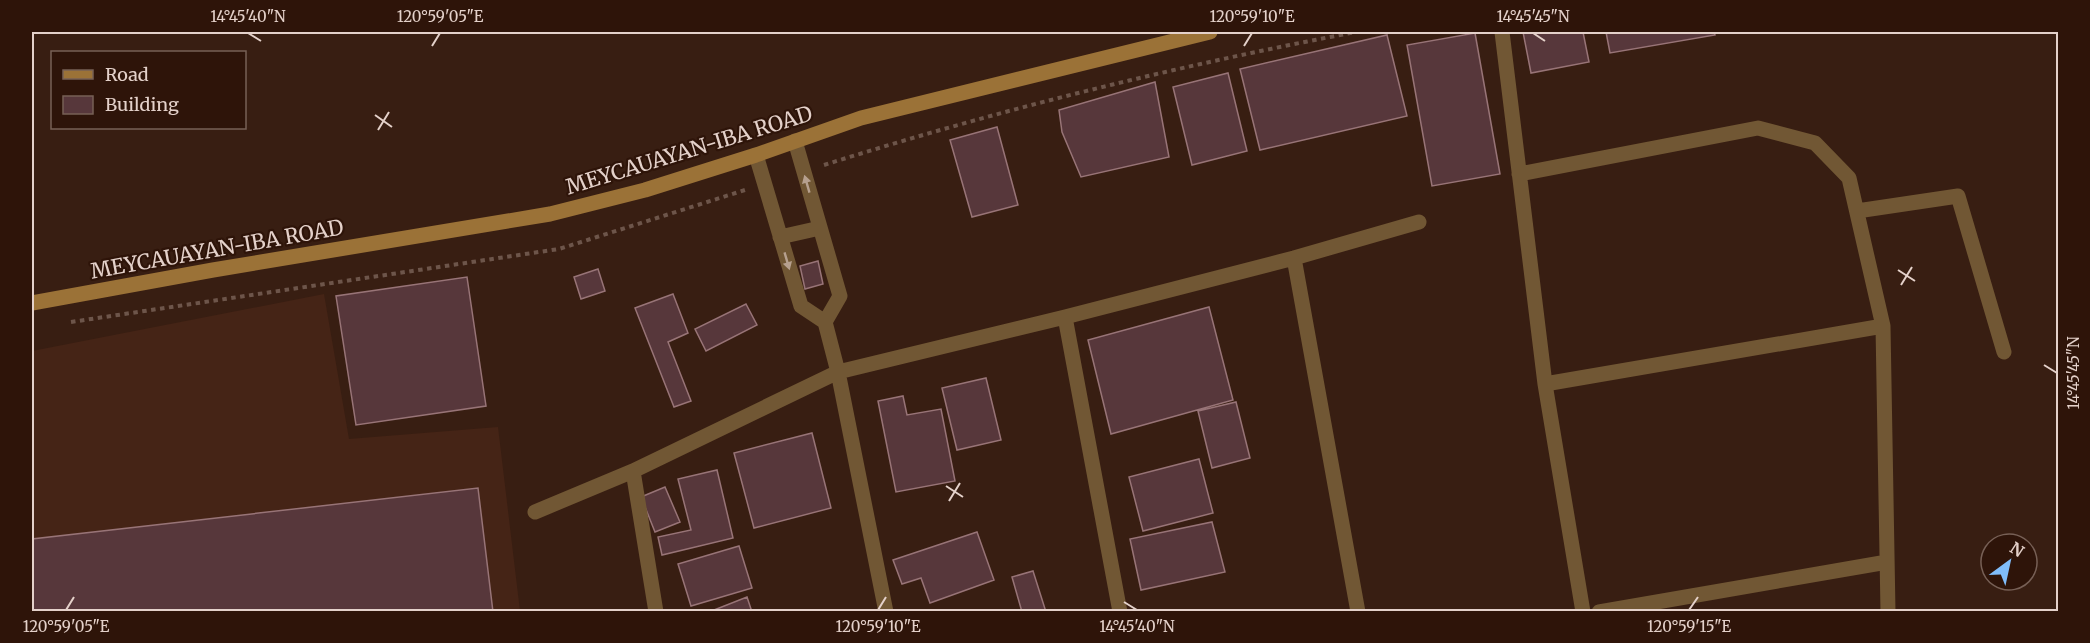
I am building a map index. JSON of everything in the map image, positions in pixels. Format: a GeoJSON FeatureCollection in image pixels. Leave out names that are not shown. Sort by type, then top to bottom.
{"type":"FeatureCollection","features":[{"type":"Feature","properties":{"kind":"main road","name":"MEYCAUAYAN-IBA ROAD"},"geometry":{"type":"LineString","coordinates":[[32,303],[213,270],[550,214],[645,190],[756,155],[861,118],[1210,32]]}},
{"type":"Feature","properties":{"kind":"street"},"geometry":{"type":"LineString","coordinates":[[1502,32],[1545,384],[1584,612]]}},
{"type":"Feature","properties":{"kind":"street"},"geometry":{"type":"LineString","coordinates":[[1519,174],[1758,128],[1815,143],[1849,178],[1883,326],[1888,612]]}},
{"type":"Feature","properties":{"kind":"street"},"geometry":{"type":"LineString","coordinates":[[795,141],[840,296],[825,322]]}},
{"type":"Feature","properties":{"kind":"street"},"geometry":{"type":"LineString","coordinates":[[756,155],[801,306],[825,322],[838,372],[886,612]]}},
{"type":"Feature","properties":{"kind":"street"},"geometry":{"type":"LineString","coordinates":[[1857,211],[1958,196],[2004,352]]}},
{"type":"Feature","properties":{"kind":"street"},"geometry":{"type":"LineString","coordinates":[[535,512],[633,471],[838,372],[1294,258],[1419,222]]}},
{"type":"Feature","properties":{"kind":"street"},"geometry":{"type":"LineString","coordinates":[[780,237],[820,228]]}},
{"type":"Feature","properties":{"kind":"street"},"geometry":{"type":"LineString","coordinates":[[1294,258],[1359,612]]}},
{"type":"Feature","properties":{"kind":"street"},"geometry":{"type":"LineString","coordinates":[[1065,317],[1120,612]]}},
{"type":"Feature","properties":{"kind":"street"},"geometry":{"type":"LineString","coordinates":[[1545,384],[1883,326]]}},
{"type":"Feature","properties":{"kind":"street"},"geometry":{"type":"LineString","coordinates":[[633,471],[656,612]]}},
{"type":"Feature","properties":{"kind":"street"},"geometry":{"type":"LineString","coordinates":[[1599,612],[1887,562]]}},
{"type":"Feature","properties":{"kind":"shaded area"},"geometry":{"type":"Polygon","coordinates":[[[324,294],[349,439],[498,427],[520,611],[32,612],[32,351],[324,294]]]}},
{"type":"Feature","properties":{"kind":"building"},"geometry":{"type":"Polygon","coordinates":[[[1523,32],[1583,32],[1589,62],[1531,73],[1523,32]]]}},
{"type":"Feature","properties":{"kind":"building"},"geometry":{"type":"Polygon","coordinates":[[[1606,32],[1714,32],[1715,35],[1610,53],[1606,32]]]}},
{"type":"Feature","properties":{"kind":"building"},"geometry":{"type":"Polygon","coordinates":[[[1475,33],[1500,174],[1432,186],[1407,45],[1475,33]]]}},
{"type":"Feature","properties":{"kind":"building"},"geometry":{"type":"Polygon","coordinates":[[[1387,35],[1407,116],[1260,150],[1240,69],[1387,35]]]}},
{"type":"Feature","properties":{"kind":"building"},"geometry":{"type":"Polygon","coordinates":[[[1228,73],[1247,151],[1192,165],[1173,87],[1228,73]]]}},
{"type":"Feature","properties":{"kind":"building"},"geometry":{"type":"Polygon","coordinates":[[[1155,82],[1169,157],[1081,177],[1062,132],[1059,110],[1155,82]]]}},
{"type":"Feature","properties":{"kind":"building"},"geometry":{"type":"Polygon","coordinates":[[[997,127],[1018,205],[972,217],[950,140],[997,127]]]}},
{"type":"Feature","properties":{"kind":"building"},"geometry":{"type":"Polygon","coordinates":[[[818,261],[823,284],[805,289],[800,266],[818,261]]]}},
{"type":"Feature","properties":{"kind":"building"},"geometry":{"type":"Polygon","coordinates":[[[598,269],[605,291],[581,299],[574,277],[598,269]]]}},
{"type":"Feature","properties":{"kind":"building"},"geometry":{"type":"Polygon","coordinates":[[[467,277],[486,406],[356,425],[336,296],[467,277]]]}},
{"type":"Feature","properties":{"kind":"building"},"geometry":{"type":"Polygon","coordinates":[[[673,294],[688,333],[668,342],[691,401],[674,407],[635,308],[673,294]]]}},
{"type":"Feature","properties":{"kind":"building"},"geometry":{"type":"Polygon","coordinates":[[[746,304],[757,325],[706,351],[695,329],[746,304]]]}},
{"type":"Feature","properties":{"kind":"building"},"geometry":{"type":"Polygon","coordinates":[[[1209,307],[1233,400],[1111,434],[1088,340],[1209,307]]]}},
{"type":"Feature","properties":{"kind":"building"},"geometry":{"type":"Polygon","coordinates":[[[986,378],[1001,440],[957,450],[942,388],[986,378]]]}},
{"type":"Feature","properties":{"kind":"building"},"geometry":{"type":"Polygon","coordinates":[[[903,396],[907,415],[941,409],[955,481],[896,492],[878,401],[903,396]]]}},
{"type":"Feature","properties":{"kind":"building"},"geometry":{"type":"Polygon","coordinates":[[[1236,402],[1250,458],[1212,468],[1198,411],[1236,402]]]}},
{"type":"Feature","properties":{"kind":"building"},"geometry":{"type":"Polygon","coordinates":[[[812,433],[831,508],[754,528],[734,453],[812,433]]]}},
{"type":"Feature","properties":{"kind":"building"},"geometry":{"type":"Polygon","coordinates":[[[1199,459],[1213,513],[1143,531],[1129,477],[1199,459]]]}},
{"type":"Feature","properties":{"kind":"building"},"geometry":{"type":"Polygon","coordinates":[[[717,470],[733,538],[662,555],[658,537],[691,530],[678,479],[717,470]]]}},
{"type":"Feature","properties":{"kind":"building"},"geometry":{"type":"Polygon","coordinates":[[[665,487],[680,522],[655,532],[641,497],[665,487]]]}},
{"type":"Feature","properties":{"kind":"building"},"geometry":{"type":"Polygon","coordinates":[[[478,488],[493,612],[32,612],[32,539],[478,488]]]}},
{"type":"Feature","properties":{"kind":"building"},"geometry":{"type":"Polygon","coordinates":[[[1212,522],[1225,572],[1141,590],[1130,539],[1212,522]]]}},
{"type":"Feature","properties":{"kind":"building"},"geometry":{"type":"Polygon","coordinates":[[[977,532],[994,580],[930,603],[921,578],[902,584],[893,560],[977,532]]]}},
{"type":"Feature","properties":{"kind":"building"},"geometry":{"type":"Polygon","coordinates":[[[739,546],[752,588],[691,606],[678,564],[739,546]]]}},
{"type":"Feature","properties":{"kind":"building"},"geometry":{"type":"Polygon","coordinates":[[[1033,571],[1046,612],[1022,612],[1012,577],[1033,571]]]}},
{"type":"Feature","properties":{"kind":"building"},"geometry":{"type":"Polygon","coordinates":[[[747,597],[752,612],[709,612],[747,597]]]}}]}
